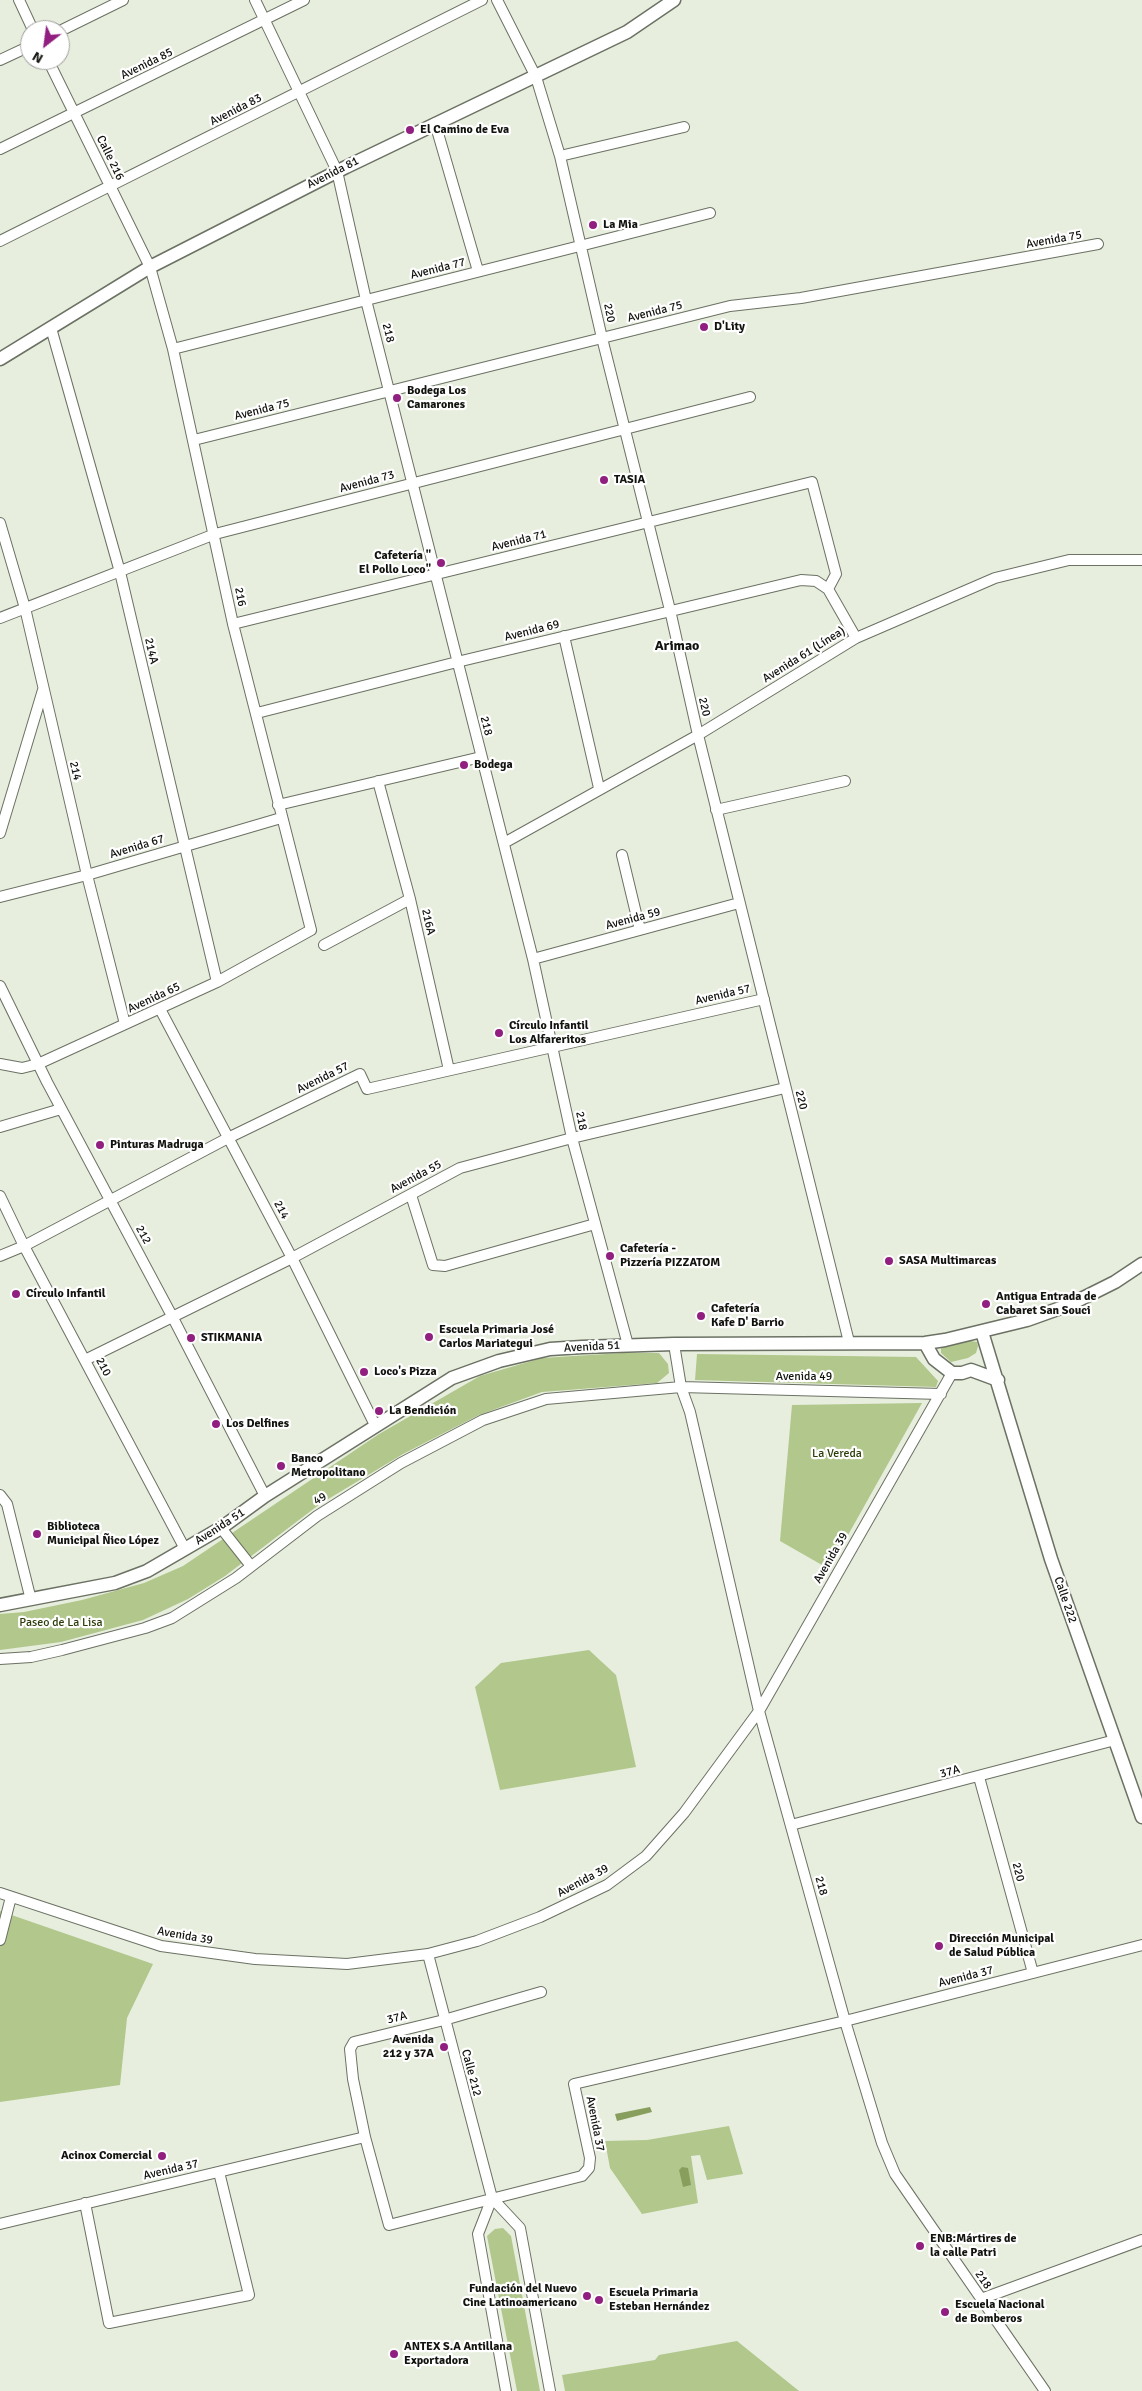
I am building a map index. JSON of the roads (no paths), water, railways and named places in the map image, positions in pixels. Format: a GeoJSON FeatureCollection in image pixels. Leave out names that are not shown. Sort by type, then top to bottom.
{"type":"FeatureCollection","features":[{"type":"Feature","properties":{"kind":"main road","name":"Avenida 81"},"geometry":{"type":"LineString","coordinates":[[0,360],[150,267],[337,171],[627,32],[674,0]]}},
{"type":"Feature","properties":{"kind":"main road","name":"Avenida 51"},"geometry":{"type":"LineString","coordinates":[[0,1605],[134,1577],[221,1528],[265,1496],[452,1378],[499,1361],[550,1349],[628,1345],[849,1342],[925,1343],[982,1332],[1069,1305],[1115,1282],[1142,1264]]}},
{"type":"Feature","properties":{"kind":"main road","name":"Calle 222"},"geometry":{"type":"LineString","coordinates":[[982,1332],[1051,1559],[1142,1817]]}},
{"type":"Feature","properties":{"kind":"main road"},"geometry":{"type":"LineString","coordinates":[[925,1343],[934,1360],[952,1373],[972,1370],[998,1380]]}},
{"type":"Feature","properties":{"kind":"main road"},"geometry":{"type":"LineString","coordinates":[[972,1370],[988,1349]]}},
{"type":"Feature","properties":{"kind":"street"},"geometry":{"type":"LineString","coordinates":[[19,0],[28,20]]}},
{"type":"Feature","properties":{"kind":"street"},"geometry":{"type":"LineString","coordinates":[[70,26],[123,0]]}},
{"type":"Feature","properties":{"kind":"street","name":"218"},"geometry":{"type":"LineString","coordinates":[[255,0],[337,171],[366,300],[533,959],[572,1138],[628,1345]]}},
{"type":"Feature","properties":{"kind":"street","name":"Avenida 85"},"geometry":{"type":"LineString","coordinates":[[0,149],[304,0]]}},
{"type":"Feature","properties":{"kind":"street","name":"Avenida 83"},"geometry":{"type":"LineString","coordinates":[[0,241],[482,0]]}},
{"type":"Feature","properties":{"kind":"street","name":"220"},"geometry":{"type":"LineString","coordinates":[[497,0],[536,77],[560,156],[602,338],[670,610],[716,810],[849,1342]]}},
{"type":"Feature","properties":{"kind":"street"},"geometry":{"type":"LineString","coordinates":[[0,60],[20,51]]}},
{"type":"Feature","properties":{"kind":"street","name":"Calle 216"},"geometry":{"type":"LineString","coordinates":[[53,70],[150,267]]}},
{"type":"Feature","properties":{"kind":"street"},"geometry":{"type":"LineString","coordinates":[[435,123],[478,272]]}},
{"type":"Feature","properties":{"kind":"street"},"geometry":{"type":"LineString","coordinates":[[560,156],[684,128]]}},
{"type":"Feature","properties":{"kind":"street","name":"Avenida 77"},"geometry":{"type":"LineString","coordinates":[[173,348],[710,213]]}},
{"type":"Feature","properties":{"kind":"street","name":"Avenida 75"},"geometry":{"type":"LineString","coordinates":[[194,440],[730,306],[801,298],[1098,244]]}},
{"type":"Feature","properties":{"kind":"street","name":"216"},"geometry":{"type":"LineString","coordinates":[[150,267],[173,348],[215,534],[233,624],[311,930]]}},
{"type":"Feature","properties":{"kind":"street","name":"214A"},"geometry":{"type":"LineString","coordinates":[[51,328],[120,572],[217,982]]}},
{"type":"Feature","properties":{"kind":"street","name":"Avenida 73"},"geometry":{"type":"LineString","coordinates":[[0,618],[215,534],[750,396]]}},
{"type":"Feature","properties":{"kind":"street","name":"Avenida 71"},"geometry":{"type":"LineString","coordinates":[[233,624],[812,482],[836,574],[828,589]]}},
{"type":"Feature","properties":{"kind":"street","name":"214"},"geometry":{"type":"LineString","coordinates":[[0,523],[25,608],[87,875],[125,1024]]}},
{"type":"Feature","properties":{"kind":"street","name":"Avenida 61 (Línea)"},"geometry":{"type":"LineString","coordinates":[[504,843],[599,788],[698,735],[856,638],[995,578],[1069,560],[1142,560]]}},
{"type":"Feature","properties":{"kind":"street","name":"Avenida 69"},"geometry":{"type":"LineString","coordinates":[[257,713],[670,610],[801,580],[816,581],[828,589]]}},
{"type":"Feature","properties":{"kind":"street"},"geometry":{"type":"LineString","coordinates":[[828,589],[856,638]]}},
{"type":"Feature","properties":{"kind":"street"},"geometry":{"type":"LineString","coordinates":[[564,636],[599,788]]}},
{"type":"Feature","properties":{"kind":"street"},"geometry":{"type":"LineString","coordinates":[[0,833],[43,690]]}},
{"type":"Feature","properties":{"kind":"street"},"geometry":{"type":"LineString","coordinates":[[278,805],[481,757]]}},
{"type":"Feature","properties":{"kind":"street","name":"216A"},"geometry":{"type":"LineString","coordinates":[[378,781],[410,899],[449,1070]]}},
{"type":"Feature","properties":{"kind":"street"},"geometry":{"type":"LineString","coordinates":[[716,810],[846,781]]}},
{"type":"Feature","properties":{"kind":"street","name":"Avenida 67"},"geometry":{"type":"LineString","coordinates":[[0,897],[87,875],[281,818]]}},
{"type":"Feature","properties":{"kind":"street"},"geometry":{"type":"LineString","coordinates":[[622,855],[640,930]]}},
{"type":"Feature","properties":{"kind":"street"},"geometry":{"type":"LineString","coordinates":[[324,945],[410,899]]}},
{"type":"Feature","properties":{"kind":"street","name":"Avenida 59"},"geometry":{"type":"LineString","coordinates":[[533,959],[739,902]]}},
{"type":"Feature","properties":{"kind":"street","name":"Avenida 65"},"geometry":{"type":"LineString","coordinates":[[0,1064],[22,1068],[38,1064],[217,982],[311,930]]}},
{"type":"Feature","properties":{"kind":"street","name":"212"},"geometry":{"type":"LineString","coordinates":[[0,986],[61,1109],[172,1316],[265,1496]]}},
{"type":"Feature","properties":{"kind":"street","name":"Avenida 57"},"geometry":{"type":"LineString","coordinates":[[0,1256],[24,1246],[228,1138],[360,1074],[367,1089],[764,999]]}},
{"type":"Feature","properties":{"kind":"street","name":"214"},"geometry":{"type":"LineString","coordinates":[[160,1009],[292,1258],[375,1425]]}},
{"type":"Feature","properties":{"kind":"street","name":"Avenida 55"},"geometry":{"type":"LineString","coordinates":[[85,1360],[292,1258],[460,1168],[572,1138],[786,1088]]}},
{"type":"Feature","properties":{"kind":"street"},"geometry":{"type":"LineString","coordinates":[[0,1127],[61,1109]]}},
{"type":"Feature","properties":{"kind":"street"},"geometry":{"type":"LineString","coordinates":[[411,1195],[433,1265],[444,1266],[595,1224]]}},
{"type":"Feature","properties":{"kind":"street","name":"210"},"geometry":{"type":"LineString","coordinates":[[0,1196],[24,1246],[185,1549]]}},
{"type":"Feature","properties":{"kind":"street","name":"218"},"geometry":{"type":"LineString","coordinates":[[674,1344],[681,1387],[690,1412],[759,1711],[845,2020],[882,2143],[895,2174],[1045,2391]]}},
{"type":"Feature","properties":{"kind":"street","name":"Avenida 39"},"geometry":{"type":"LineString","coordinates":[[0,1893],[161,1946],[246,1958],[347,1964],[428,1954],[477,1941],[531,1920],[607,1885],[646,1856],[684,1813],[759,1711],[952,1373]]}},
{"type":"Feature","properties":{"kind":"street","name":"Avenida 49"},"geometry":{"type":"LineString","coordinates":[[666,1388],[941,1394]]}},
{"type":"Feature","properties":{"kind":"street","name":"49"},"geometry":{"type":"LineString","coordinates":[[0,1659],[31,1657],[145,1628],[172,1618],[236,1578],[317,1516],[401,1463],[482,1420],[546,1399],[666,1388]]}},
{"type":"Feature","properties":{"kind":"street"},"geometry":{"type":"LineString","coordinates":[[0,1495],[6,1504],[31,1600]]}},
{"type":"Feature","properties":{"kind":"street"},"geometry":{"type":"LineString","coordinates":[[221,1528],[251,1566]]}},
{"type":"Feature","properties":{"kind":"street","name":"37A"},"geometry":{"type":"LineString","coordinates":[[791,1825],[1115,1740]]}},
{"type":"Feature","properties":{"kind":"street","name":"220"},"geometry":{"type":"LineString","coordinates":[[979,1777],[1033,1973]]}},
{"type":"Feature","properties":{"kind":"street"},"geometry":{"type":"LineString","coordinates":[[0,1940],[11,1897]]}},
{"type":"Feature","properties":{"kind":"street","name":"Avenida 37"},"geometry":{"type":"LineString","coordinates":[[0,2224],[365,2137],[389,2225],[582,2176],[589,2168],[590,2158],[574,2084],[845,2020],[1142,1945]]}},
{"type":"Feature","properties":{"kind":"street","name":"Calle 212"},"geometry":{"type":"LineString","coordinates":[[428,1954],[492,2198],[520,2228],[550,2391]]}},
{"type":"Feature","properties":{"kind":"street","name":"37A"},"geometry":{"type":"LineString","coordinates":[[365,2137],[353,2079],[350,2049],[354,2042],[444,2020],[541,1992]]}},
{"type":"Feature","properties":{"kind":"street"},"geometry":{"type":"LineString","coordinates":[[85,2203],[109,2323],[249,2295],[219,2172]]}},
{"type":"Feature","properties":{"kind":"street"},"geometry":{"type":"LineString","coordinates":[[492,2198],[478,2234],[506,2391]]}},
{"type":"Feature","properties":{"kind":"street"},"geometry":{"type":"LineString","coordinates":[[981,2299],[1142,2240]]}},
{"type":"Feature","properties":{"kind":"place","name":"El Camino de Eva"},"geometry":{"type":"Point","coordinates":[410,130]}},
{"type":"Feature","properties":{"kind":"place","name":"La Mia"},"geometry":{"type":"Point","coordinates":[593,225]}},
{"type":"Feature","properties":{"kind":"place","name":"D'Lity"},"geometry":{"type":"Point","coordinates":[704,327]}},
{"type":"Feature","properties":{"kind":"place","name":"Bodega Los Camarones"},"geometry":{"type":"Point","coordinates":[397,398]}},
{"type":"Feature","properties":{"kind":"place","name":"TASIA"},"geometry":{"type":"Point","coordinates":[604,480]}},
{"type":"Feature","properties":{"kind":"place","name":"Cafetería \" El Pollo Loco\""},"geometry":{"type":"Point","coordinates":[441,563]}},
{"type":"Feature","properties":{"kind":"place","name":"Bodega"},"geometry":{"type":"Point","coordinates":[464,765]}},
{"type":"Feature","properties":{"kind":"place","name":"Círculo Infantil Los Alfareritos"},"geometry":{"type":"Point","coordinates":[499,1033]}},
{"type":"Feature","properties":{"kind":"place","name":"Pinturas Madruga"},"geometry":{"type":"Point","coordinates":[100,1145]}},
{"type":"Feature","properties":{"kind":"place","name":"Cafetería - Pizzería PIZZATOM"},"geometry":{"type":"Point","coordinates":[610,1256]}},
{"type":"Feature","properties":{"kind":"place","name":"SASA Multimarcas"},"geometry":{"type":"Point","coordinates":[889,1261]}},
{"type":"Feature","properties":{"kind":"place","name":"Círculo Infantil"},"geometry":{"type":"Point","coordinates":[16,1294]}},
{"type":"Feature","properties":{"kind":"place","name":"Antigua Entrada de Cabaret San Souci"},"geometry":{"type":"Point","coordinates":[986,1304]}},
{"type":"Feature","properties":{"kind":"place","name":"Cafetería Kafe D' Barrio"},"geometry":{"type":"Point","coordinates":[701,1316]}},
{"type":"Feature","properties":{"kind":"place","name":"Escuela Primaria José Carlos Mariategui"},"geometry":{"type":"Point","coordinates":[429,1337]}},
{"type":"Feature","properties":{"kind":"place","name":"STIKMANIA"},"geometry":{"type":"Point","coordinates":[191,1338]}},
{"type":"Feature","properties":{"kind":"place","name":"Loco's Pizza"},"geometry":{"type":"Point","coordinates":[364,1372]}},
{"type":"Feature","properties":{"kind":"place","name":"La Bendición"},"geometry":{"type":"Point","coordinates":[379,1411]}},
{"type":"Feature","properties":{"kind":"place","name":"Los Delfines"},"geometry":{"type":"Point","coordinates":[216,1424]}},
{"type":"Feature","properties":{"kind":"place","name":"Banco Metropolitano"},"geometry":{"type":"Point","coordinates":[281,1466]}},
{"type":"Feature","properties":{"kind":"place","name":"Biblioteca Municipal Ñico López"},"geometry":{"type":"Point","coordinates":[37,1534]}},
{"type":"Feature","properties":{"kind":"place","name":"Dirección Municipal de Salud Pública"},"geometry":{"type":"Point","coordinates":[939,1946]}},
{"type":"Feature","properties":{"kind":"place","name":"Avenida 212 y 37A"},"geometry":{"type":"Point","coordinates":[444,2047]}},
{"type":"Feature","properties":{"kind":"place","name":"Acinox Comercial"},"geometry":{"type":"Point","coordinates":[162,2156]}},
{"type":"Feature","properties":{"kind":"place","name":"ENB:Mártires de la calle Patri"},"geometry":{"type":"Point","coordinates":[920,2246]}},
{"type":"Feature","properties":{"kind":"place","name":"Fundación del Nuevo Cine Latinoamericano"},"geometry":{"type":"Point","coordinates":[587,2296]}},
{"type":"Feature","properties":{"kind":"place","name":"Escuela Primaria Esteban Hernández"},"geometry":{"type":"Point","coordinates":[599,2300]}},
{"type":"Feature","properties":{"kind":"place","name":"Escuela Nacional de Bomberos"},"geometry":{"type":"Point","coordinates":[945,2312]}},
{"type":"Feature","properties":{"kind":"place","name":"ANTEX S.A Antillana Exportadora"},"geometry":{"type":"Point","coordinates":[394,2354]}},
{"type":"Feature","properties":{"kind":"district","name":"Arimao"},"geometry":{"type":"Point","coordinates":[677,646]}},
{"type":"Feature","properties":{"kind":"park label","name":"La Vereda"},"geometry":{"type":"Point","coordinates":[837,1454]}},
{"type":"Feature","properties":{"kind":"park label","name":"Paseo de La Lisa"},"geometry":{"type":"Point","coordinates":[61,1623]}}]}
